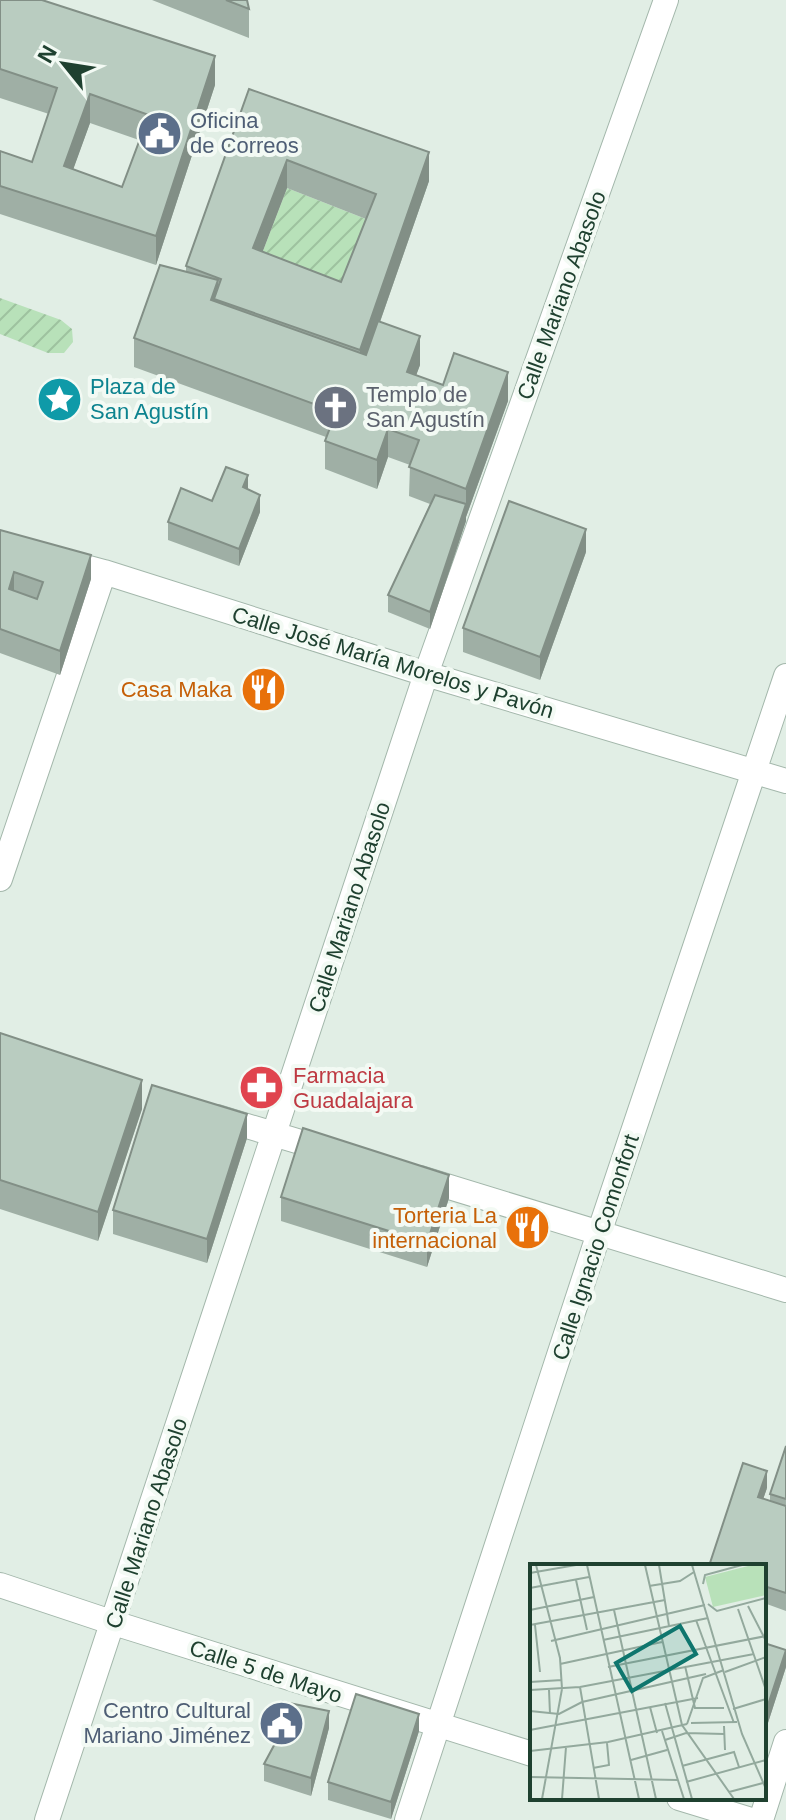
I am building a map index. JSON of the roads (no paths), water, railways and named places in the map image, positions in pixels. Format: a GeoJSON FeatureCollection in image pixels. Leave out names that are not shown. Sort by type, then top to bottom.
{"type":"FeatureCollection","features":[{"type":"Feature","properties":{"kind":"street","name":"Calle Mariano Abasolo"},"geometry":{"type":"LineString","coordinates":[[47,1820],[426,674],[666,0]]}},
{"type":"Feature","properties":{"kind":"street","name":"Calle José María Morelos y Pavón"},"geometry":{"type":"LineString","coordinates":[[0,544],[104,572],[426,674],[786,781]]}},
{"type":"Feature","properties":{"kind":"street"},"geometry":{"type":"LineString","coordinates":[[0,879],[104,572]]}},
{"type":"Feature","properties":{"kind":"street","name":"Calle Ignacio Comonfort"},"geometry":{"type":"LineString","coordinates":[[407,1820],[786,676]]}},
{"type":"Feature","properties":{"kind":"street"},"geometry":{"type":"LineString","coordinates":[[197,1111],[347,1156]]}},
{"type":"Feature","properties":{"kind":"street"},"geometry":{"type":"LineString","coordinates":[[392,1170],[786,1290]]}},
{"type":"Feature","properties":{"kind":"street","name":"Calle 5 de Mayo"},"geometry":{"type":"LineString","coordinates":[[0,1585],[530,1753]]}},
{"type":"Feature","properties":{"kind":"street"},"geometry":{"type":"LineString","coordinates":[[761,1820],[786,1742]]}},
{"type":"Feature","properties":{"kind":"street"},"geometry":{"type":"LineString","coordinates":[[686,1800],[751,1820]]}},
{"type":"Feature","properties":{"kind":"place","name":"Oficina de Correos"},"geometry":{"type":"Point","coordinates":[159,133]}},
{"type":"Feature","properties":{"kind":"place","name":"Plaza de San Agustín"},"geometry":{"type":"Point","coordinates":[59,399]}},
{"type":"Feature","properties":{"kind":"place","name":"Templo de San Agustín"},"geometry":{"type":"Point","coordinates":[335,407]}},
{"type":"Feature","properties":{"kind":"place","name":"Casa Maka"},"geometry":{"type":"Point","coordinates":[263,689]}},
{"type":"Feature","properties":{"kind":"place","name":"Farmacia Guadalajara"},"geometry":{"type":"Point","coordinates":[262,1088]}},
{"type":"Feature","properties":{"kind":"place","name":"Torteria La internacional"},"geometry":{"type":"Point","coordinates":[528,1228]}},
{"type":"Feature","properties":{"kind":"place","name":"Centro Cultural Mariano Jiménez"},"geometry":{"type":"Point","coordinates":[282,1723]}}]}
